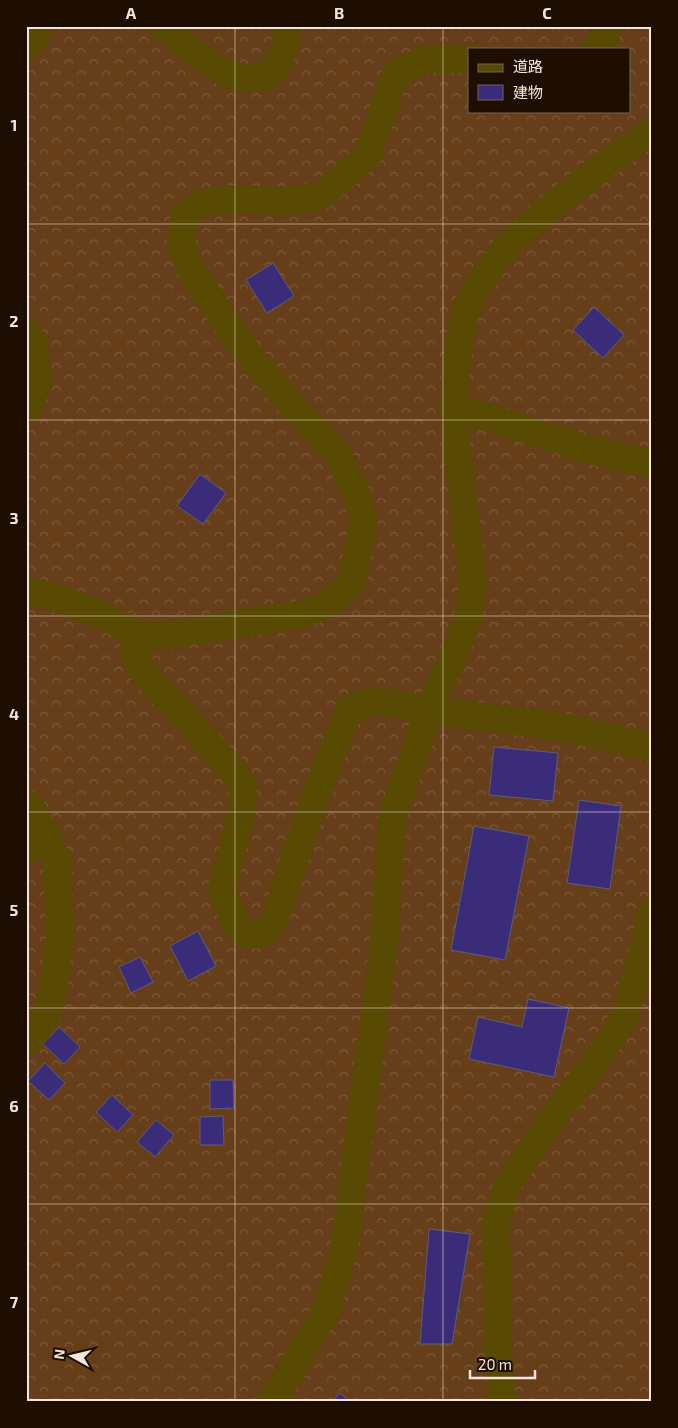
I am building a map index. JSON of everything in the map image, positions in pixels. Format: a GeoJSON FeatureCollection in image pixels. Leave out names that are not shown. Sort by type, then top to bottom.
{"type":"FeatureCollection","features":[{"type":"Feature","properties":{"kind":"street"},"geometry":{"type":"LineString","coordinates":[[26,48],[34,38],[39,26]]}},
{"type":"Feature","properties":{"kind":"street"},"geometry":{"type":"LineString","coordinates":[[163,26],[199,56],[232,75],[250,78],[270,74],[282,57],[287,38],[287,26]]}},
{"type":"Feature","properties":{"kind":"street"},"geometry":{"type":"LineString","coordinates":[[595,48],[604,38],[608,26]]}},
{"type":"Feature","properties":{"kind":"street"},"geometry":{"type":"LineString","coordinates":[[26,591],[50,596],[102,615],[133,632],[152,637],[299,615],[325,606],[352,583],[364,520],[355,490],[338,455],[294,408],[240,344],[189,267],[181,240],[185,214],[201,203],[226,198],[287,201],[322,195],[367,156],[396,73],[426,59],[468,59]]}},
{"type":"Feature","properties":{"kind":"street"},"geometry":{"type":"LineString","coordinates":[[270,1402],[290,1374],[326,1310],[344,1250],[384,944],[392,818],[429,710],[468,620],[473,584],[452,406],[459,343],[466,310],[479,284],[510,242],[560,199],[641,138],[652,132]]}},
{"type":"Feature","properties":{"kind":"street"},"geometry":{"type":"LineString","coordinates":[[26,330],[33,341],[39,381],[28,408],[26,408]]}},
{"type":"Feature","properties":{"kind":"street"},"geometry":{"type":"LineString","coordinates":[[452,406],[587,449],[652,464]]}},
{"type":"Feature","properties":{"kind":"street"},"geometry":{"type":"LineString","coordinates":[[133,632],[135,653],[143,672],[229,766],[243,786],[242,813],[222,889],[238,930],[252,936],[263,933],[275,919],[314,800],[349,709],[375,700],[429,710],[563,727],[652,748]]}},
{"type":"Feature","properties":{"kind":"street"},"geometry":{"type":"LineString","coordinates":[[26,804],[32,809],[36,843],[57,859],[60,941],[52,995],[45,1019],[26,1042]]}},
{"type":"Feature","properties":{"kind":"street"},"geometry":{"type":"LineString","coordinates":[[502,1402],[498,1347],[496,1222],[508,1183],[548,1124],[597,1059],[624,1017],[652,912]]}},
{"type":"Feature","properties":{"kind":"green space"},"geometry":{"type":"Polygon","coordinates":[[[26,26],[652,26],[652,1402],[26,1402],[26,26]]]}},
{"type":"Feature","properties":{"kind":"building"},"geometry":{"type":"Polygon","coordinates":[[[273,263],[294,296],[267,313],[246,280],[273,263]]]}},
{"type":"Feature","properties":{"kind":"building"},"geometry":{"type":"Polygon","coordinates":[[[594,307],[624,335],[603,358],[573,330],[594,307]]]}},
{"type":"Feature","properties":{"kind":"building"},"geometry":{"type":"Polygon","coordinates":[[[200,474],[226,493],[203,524],[177,506],[200,474]]]}},
{"type":"Feature","properties":{"kind":"building"},"geometry":{"type":"Polygon","coordinates":[[[494,747],[558,753],[553,801],[489,795],[494,747]]]}},
{"type":"Feature","properties":{"kind":"building"},"geometry":{"type":"Polygon","coordinates":[[[579,800],[621,806],[610,889],[567,883],[579,800]]]}},
{"type":"Feature","properties":{"kind":"building"},"geometry":{"type":"Polygon","coordinates":[[[474,826],[529,836],[505,960],[451,950],[474,826]]]}},
{"type":"Feature","properties":{"kind":"building"},"geometry":{"type":"Polygon","coordinates":[[[198,931],[216,966],[188,981],[170,946],[198,931]]]}},
{"type":"Feature","properties":{"kind":"building"},"geometry":{"type":"Polygon","coordinates":[[[140,957],[153,982],[131,993],[119,967],[140,957]]]}},
{"type":"Feature","properties":{"kind":"building"},"geometry":{"type":"Polygon","coordinates":[[[528,999],[569,1008],[554,1077],[469,1059],[478,1017],[522,1027],[528,999]]]}},
{"type":"Feature","properties":{"kind":"building"},"geometry":{"type":"Polygon","coordinates":[[[59,1027],[80,1047],[64,1064],[43,1044],[59,1027]]]}},
{"type":"Feature","properties":{"kind":"building"},"geometry":{"type":"Polygon","coordinates":[[[45,1063],[65,1083],[49,1100],[28,1081],[45,1063]]]}},
{"type":"Feature","properties":{"kind":"building"},"geometry":{"type":"Polygon","coordinates":[[[210,1080],[233,1080],[234,1108],[210,1109],[210,1080]]]}},
{"type":"Feature","properties":{"kind":"building"},"geometry":{"type":"Polygon","coordinates":[[[112,1095],[133,1115],[117,1132],[96,1112],[112,1095]]]}},
{"type":"Feature","properties":{"kind":"building"},"geometry":{"type":"Polygon","coordinates":[[[223,1116],[224,1145],[200,1145],[200,1117],[223,1116]]]}},
{"type":"Feature","properties":{"kind":"building"},"geometry":{"type":"Polygon","coordinates":[[[156,1120],[174,1135],[155,1157],[137,1142],[156,1120]]]}},
{"type":"Feature","properties":{"kind":"building"},"geometry":{"type":"Polygon","coordinates":[[[429,1229],[470,1234],[452,1344],[420,1344],[429,1229]]]}},
{"type":"Feature","properties":{"kind":"building"},"geometry":{"type":"Polygon","coordinates":[[[339,1393],[352,1402],[333,1402],[339,1393]]]}}]}
